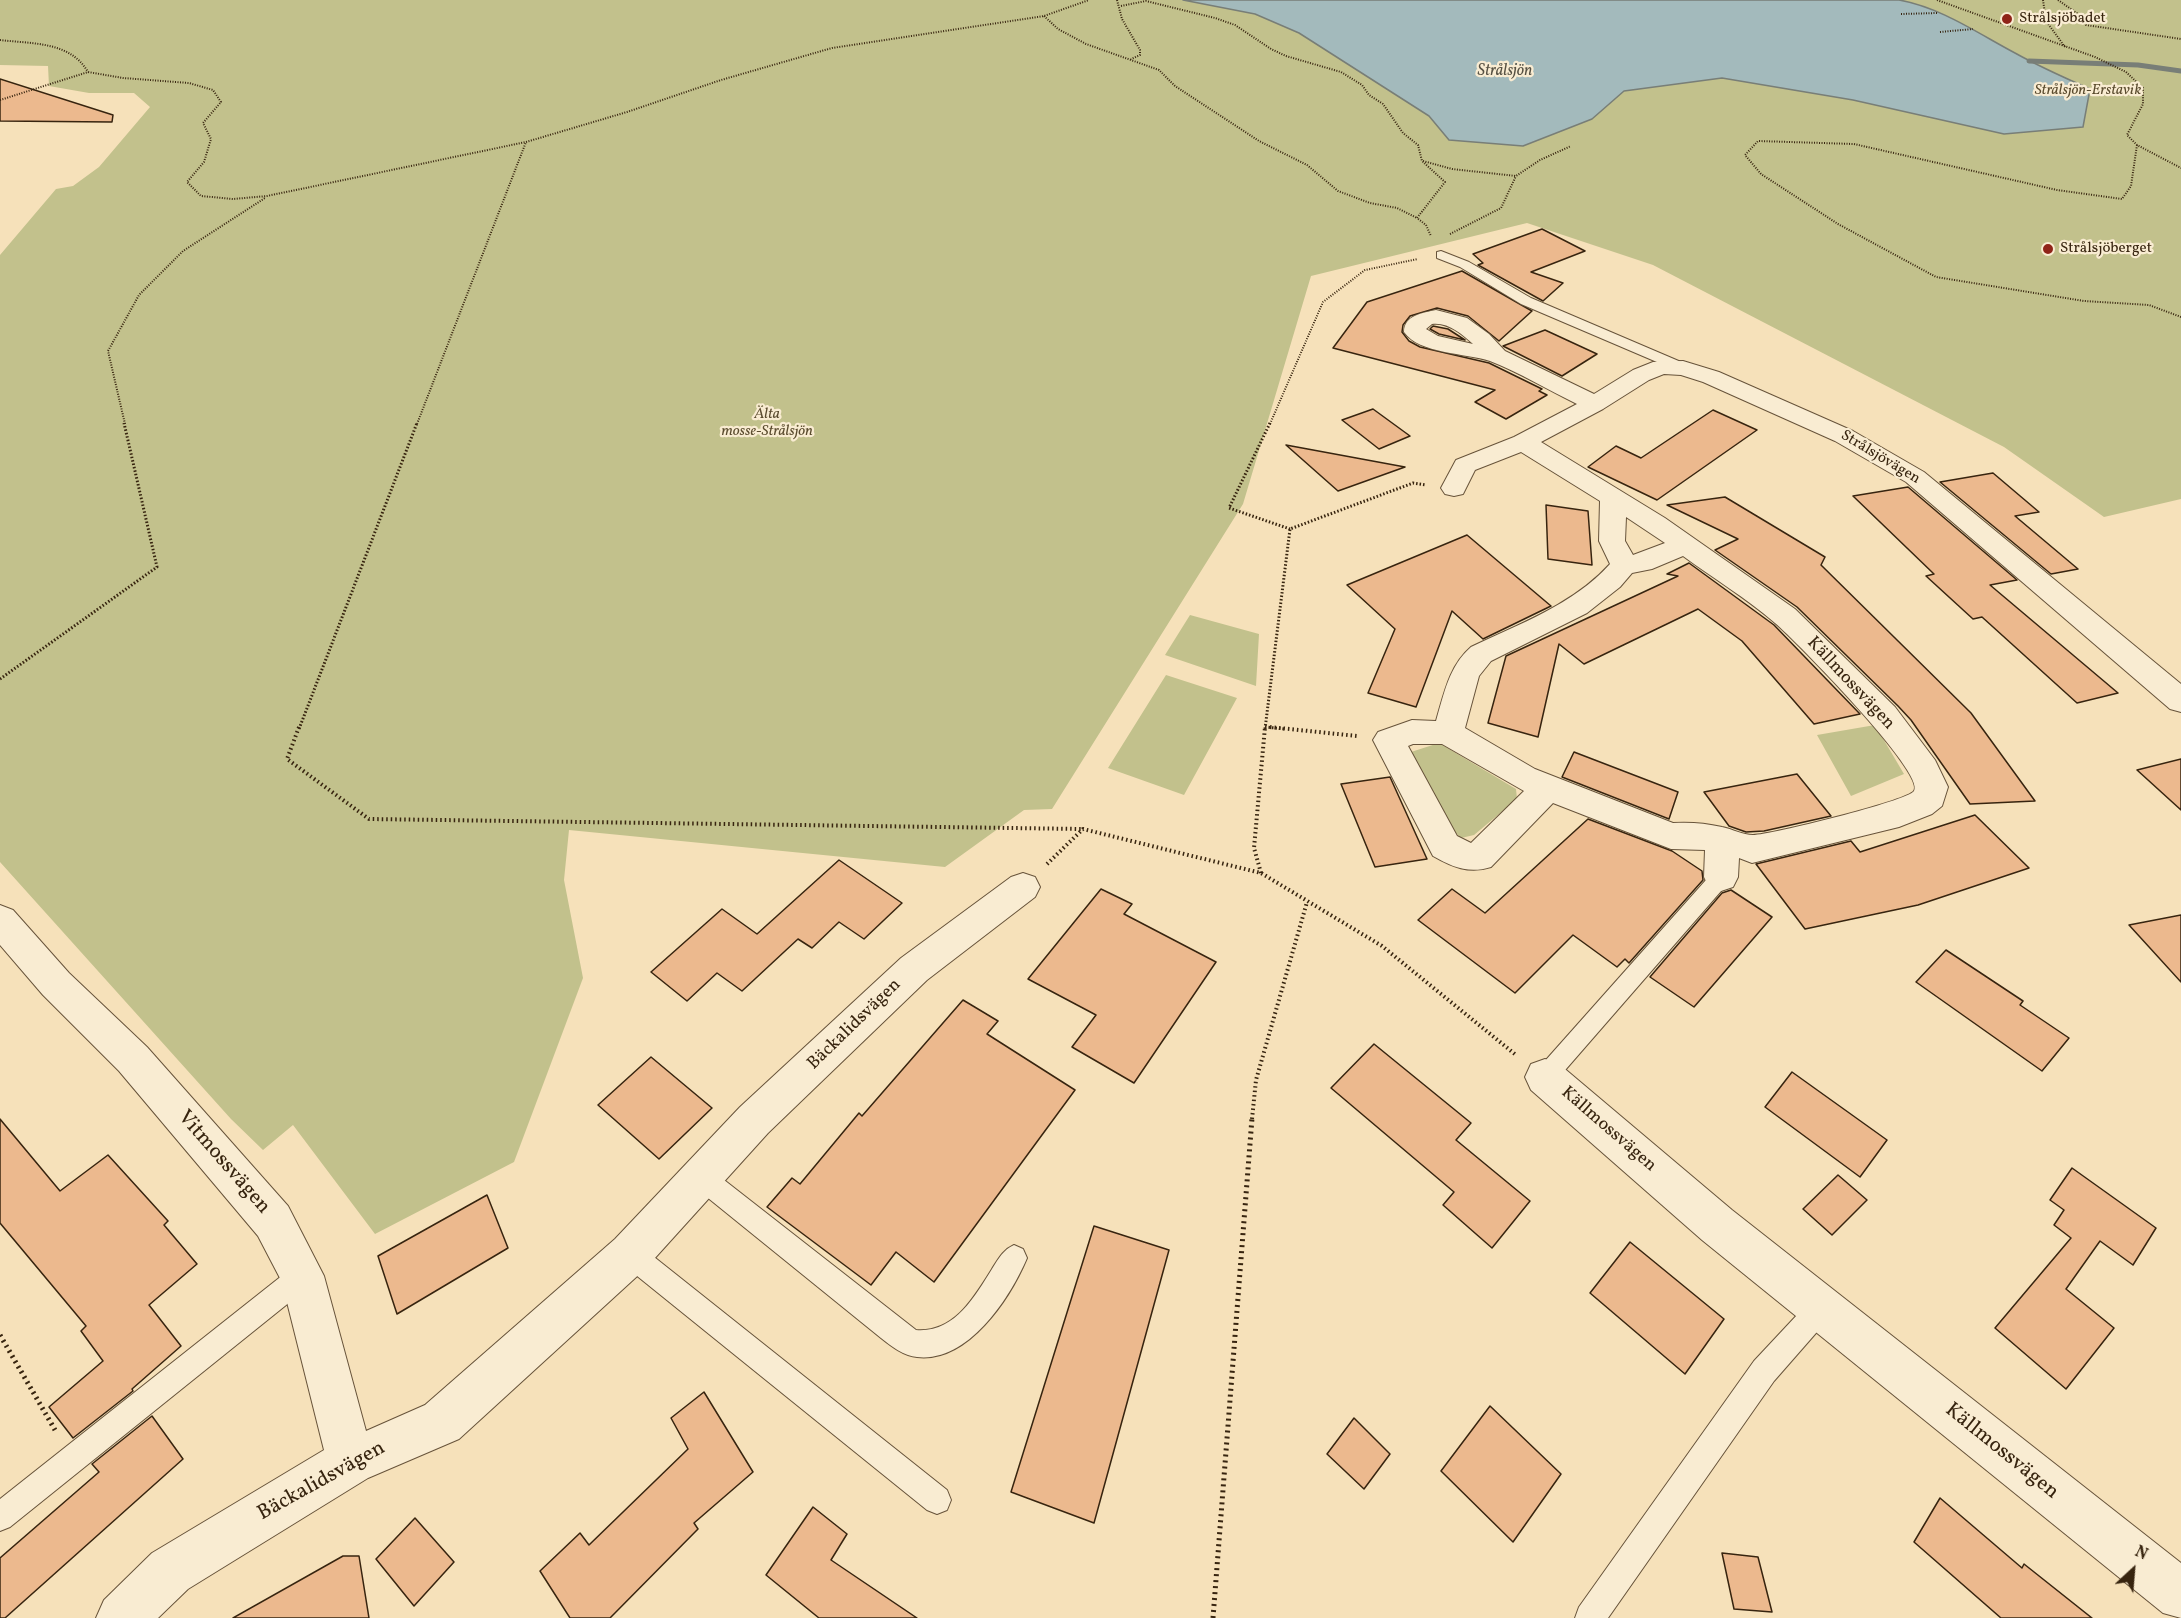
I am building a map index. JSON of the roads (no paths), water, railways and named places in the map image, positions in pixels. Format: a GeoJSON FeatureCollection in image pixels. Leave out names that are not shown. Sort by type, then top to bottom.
{"type":"FeatureCollection","features":[{"type":"Feature","properties":{"kind":"street"},"geometry":{"type":"LineString","coordinates":[[1497,356],[1594,404]]}},
{"type":"Feature","properties":{"kind":"street","name":"Strålsjövägen"},"geometry":{"type":"LineString","coordinates":[[1454,488],[1465,465],[1523,442],[1594,404],[1641,375],[1661,367],[1683,368],[1740,389],[1844,435],[1915,477],[2181,701]]}},
{"type":"Feature","properties":{"kind":"street"},"geometry":{"type":"LineString","coordinates":[[1448,733],[1470,664],[1480,654],[1574,608],[1600,592],[1624,565],[1642,563],[1684,545],[1656,524],[1613,500],[1523,442]]}},
{"type":"Feature","properties":{"kind":"street"},"geometry":{"type":"LineString","coordinates":[[1613,500],[1612,541],[1624,565]]}},
{"type":"Feature","properties":{"kind":"street","name":"Källmossvägen"},"geometry":{"type":"LineString","coordinates":[[1548,787],[1479,857],[1468,857],[1445,846],[1389,740],[1412,732],[1448,733],[1524,778],[1548,787],[1671,836],[1695,835],[1752,849],[1887,818],[1920,805],[1930,797],[1932,787],[1924,769],[1884,716],[1785,616],[1684,545]]}},
{"type":"Feature","properties":{"kind":"street","name":"Källmossvägen"},"geometry":{"type":"LineString","coordinates":[[1721,877],[1722,840]]}},
{"type":"Feature","properties":{"kind":"street","name":"Bäckalidsvägen"},"geometry":{"type":"LineString","coordinates":[[122,1618],[170,1571],[351,1461],[442,1422],[630,1254],[754,1120],[914,969],[1023,887]]}},
{"type":"Feature","properties":{"kind":"street","name":"Vitmossvägen"},"geometry":{"type":"LineString","coordinates":[[0,920],[56,984],[133,1059],[273,1221],[302,1276],[351,1461]]}},
{"type":"Feature","properties":{"kind":"street","name":"Källmossvägen"},"geometry":{"type":"LineString","coordinates":[[1545,1077],[1717,1225],[2181,1595]]}},
{"type":"Feature","properties":{"kind":"lane"},"geometry":{"type":"LineString","coordinates":[[1441,255],[1459,260],[1487,275],[1502,289],[1526,301],[1683,368]]}},
{"type":"Feature","properties":{"kind":"lane","name":"Källmossvägen"},"geometry":{"type":"LineString","coordinates":[[1545,1077],[1721,877]]}},
{"type":"Feature","properties":{"kind":"lane"},"geometry":{"type":"LineString","coordinates":[[701,1177],[890,1329],[917,1345],[946,1341],[967,1327],[1014,1258]]}},
{"type":"Feature","properties":{"kind":"lane"},"geometry":{"type":"LineString","coordinates":[[630,1254],[937,1500]]}},
{"type":"Feature","properties":{"kind":"lane"},"geometry":{"type":"LineString","coordinates":[[0,1517],[302,1276]]}},
{"type":"Feature","properties":{"kind":"lane"},"geometry":{"type":"LineString","coordinates":[[1590,1618],[1764,1371],[1821,1308]]}},
{"type":"Feature","properties":{"kind":"water","name":"Strålsjön"},"geometry":{"type":"Polygon","coordinates":[[[1183,0],[1899,0],[1944,15],[2034,63],[2090,89],[2083,127],[2004,134],[1853,100],[1722,78],[1624,91],[1592,119],[1523,146],[1449,140],[1429,116],[1299,33],[1255,14],[1183,0]]]}},
{"type":"Feature","properties":{"kind":"waterway"},"geometry":{"type":"LineString","coordinates":[[2029,61],[2138,65],[2181,71]]}},
{"type":"Feature","properties":{"kind":"place","name":"Strålsjöbadet"},"geometry":{"type":"Point","coordinates":[2007,19]}},
{"type":"Feature","properties":{"kind":"place","name":"Strålsjöberget"},"geometry":{"type":"Point","coordinates":[2048,249]}},
{"type":"Feature","properties":{"kind":"park label","name":"Strålsjön-Erstavik"},"geometry":{"type":"Point","coordinates":[2088,91]}},
{"type":"Feature","properties":{"kind":"park label","name":"Älta mosse-Strålsjön"},"geometry":{"type":"Point","coordinates":[767,424]}}]}
